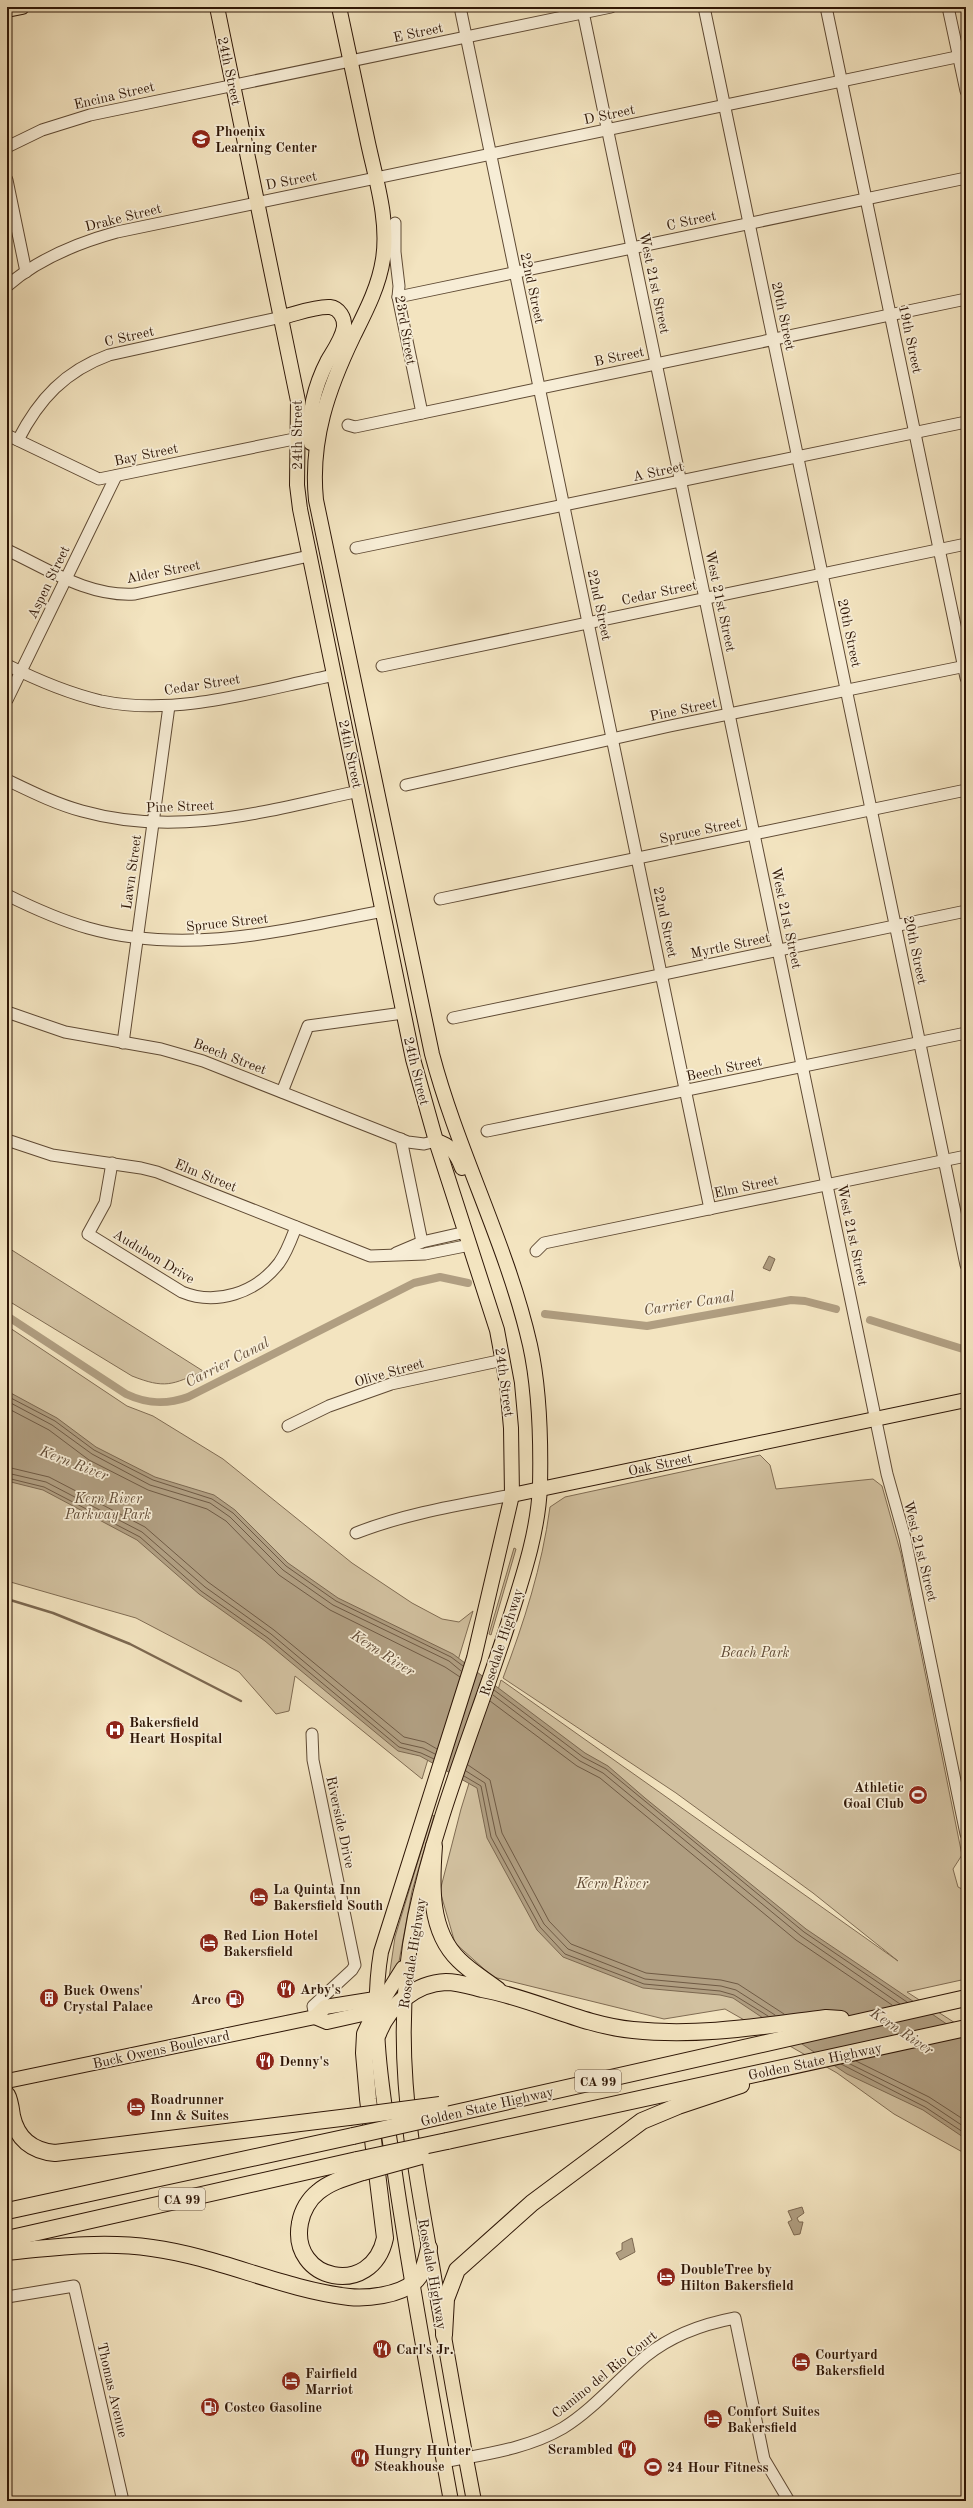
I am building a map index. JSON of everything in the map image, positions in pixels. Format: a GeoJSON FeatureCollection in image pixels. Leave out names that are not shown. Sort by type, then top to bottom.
{"type":"FeatureCollection","features":[{"type":"Feature","properties":{"kind":"highway"},"geometry":{"type":"LineString","coordinates":[[434,1846],[432,1883],[440,1928],[458,1959],[498,1990]]}},
{"type":"Feature","properties":{"kind":"highway"},"geometry":{"type":"LineString","coordinates":[[360,2166],[342,2179],[319,2191],[310,2200],[301,2216],[299,2235],[303,2252],[314,2265],[324,2273],[346,2276],[361,2272],[375,2262],[383,2248],[385,2238],[368,2099],[364,2034],[380,2007],[404,1999],[421,1989],[444,1982],[498,1990],[600,2023],[631,2030],[663,2033],[709,2032],[826,2018],[859,2021]]}},
{"type":"Feature","properties":{"kind":"highway","name":"Golden State Highway"},"geometry":{"type":"LineString","coordinates":[[7,2211],[353,2136],[441,2111],[463,2111],[962,1999]]}},
{"type":"Feature","properties":{"kind":"highway"},"geometry":{"type":"LineString","coordinates":[[378,2034],[380,2007]]}},
{"type":"Feature","properties":{"kind":"highway","name":"Golden State Highway"},"geometry":{"type":"LineString","coordinates":[[360,2166],[550,2118],[966,2028]]}},
{"type":"Feature","properties":{"kind":"highway"},"geometry":{"type":"LineString","coordinates":[[444,2335],[446,2299],[457,2270],[532,2203],[627,2130],[660,2113],[795,2064]]}},
{"type":"Feature","properties":{"kind":"highway"},"geometry":{"type":"LineString","coordinates":[[7,2095],[14,2123],[20,2137],[35,2148],[55,2153],[349,2117],[441,2111]]}},
{"type":"Feature","properties":{"kind":"highway","name":"CA 99"},"geometry":{"type":"LineString","coordinates":[[7,2239],[360,2166]]}},
{"type":"Feature","properties":{"kind":"highway"},"geometry":{"type":"LineString","coordinates":[[7,2252],[88,2245],[152,2248],[191,2255],[300,2286],[350,2297],[370,2296],[400,2290],[412,2284],[422,2272],[429,2248]]}},
{"type":"Feature","properties":{"kind":"main road"},"geometry":{"type":"LineString","coordinates":[[7,10],[22,7]]}},
{"type":"Feature","properties":{"kind":"main road","name":"24th Street"},"geometry":{"type":"LineString","coordinates":[[217,7],[232,85],[282,317],[298,401],[298,496],[309,556],[360,791],[403,1013],[436,1142],[489,1302],[503,1360],[511,1420],[512,1494]]}},
{"type":"Feature","properties":{"kind":"main road"},"geometry":{"type":"LineString","coordinates":[[339,7],[376,178]]}},
{"type":"Feature","properties":{"kind":"main road","name":"24th Street"},"geometry":{"type":"LineString","coordinates":[[376,178],[384,228],[384,258],[381,272],[328,391],[318,434],[315,465],[318,512],[430,1047],[447,1105],[514,1286],[531,1352],[538,1403],[540,1489]]}},
{"type":"Feature","properties":{"kind":"main road"},"geometry":{"type":"LineString","coordinates":[[282,317],[330,307],[338,310],[343,317],[344,329],[322,374],[310,416],[310,430],[315,465]]}},
{"type":"Feature","properties":{"kind":"main road"},"geometry":{"type":"LineString","coordinates":[[436,1142],[446,1144],[452,1149],[466,1178],[479,1190]]}},
{"type":"Feature","properties":{"kind":"main road","name":"Oak Street"},"geometry":{"type":"LineString","coordinates":[[512,1494],[966,1400]]}},
{"type":"Feature","properties":{"kind":"main road","name":"Rosedale Highway"},"geometry":{"type":"LineString","coordinates":[[474,2501],[409,2131],[402,2034],[404,1999],[408,1957],[415,1918],[434,1846],[498,1656],[531,1548],[540,1489]]}},
{"type":"Feature","properties":{"kind":"main road","name":"Rosedale Highway"},"geometry":{"type":"LineString","coordinates":[[380,2007],[381,1952],[428,1799],[474,1658],[512,1494]]}},
{"type":"Feature","properties":{"kind":"main road"},"geometry":{"type":"LineString","coordinates":[[402,2034],[380,2007],[394,1985],[408,1957]]}},
{"type":"Feature","properties":{"kind":"main road","name":"Buck Owens Boulevard"},"geometry":{"type":"LineString","coordinates":[[7,2081],[315,2017],[327,2022],[380,2007]]}},
{"type":"Feature","properties":{"kind":"main road","name":"Rosedale Highway"},"geometry":{"type":"LineString","coordinates":[[378,2034],[391,2148],[412,2284],[451,2501]]}},
{"type":"Feature","properties":{"kind":"street","name":"22nd Street"},"geometry":{"type":"LineString","coordinates":[[460,7],[710,1209]]}},
{"type":"Feature","properties":{"kind":"street","name":"E Street"},"geometry":{"type":"LineString","coordinates":[[232,85],[466,37],[582,10],[610,7]]}},
{"type":"Feature","properties":{"kind":"street","name":"20th Street"},"geometry":{"type":"LineString","coordinates":[[704,7],[966,1265]]}},
{"type":"Feature","properties":{"kind":"street","name":"19th Street"},"geometry":{"type":"LineString","coordinates":[[826,7],[939,549],[965,666],[966,678]]}},
{"type":"Feature","properties":{"kind":"street"},"geometry":{"type":"LineString","coordinates":[[948,7],[962,56],[966,91]]}},
{"type":"Feature","properties":{"kind":"street","name":"West 21st Street"},"geometry":{"type":"LineString","coordinates":[[582,10],[893,1500],[905,1538],[964,1810],[966,1834]]}},
{"type":"Feature","properties":{"kind":"street","name":"D Street"},"geometry":{"type":"LineString","coordinates":[[257,202],[962,56]]}},
{"type":"Feature","properties":{"kind":"street","name":"Encina Street"},"geometry":{"type":"LineString","coordinates":[[7,147],[42,130],[90,115],[232,85]]}},
{"type":"Feature","properties":{"kind":"street","name":"C Street"},"geometry":{"type":"LineString","coordinates":[[398,296],[966,178]]}},
{"type":"Feature","properties":{"kind":"street"},"geometry":{"type":"LineString","coordinates":[[7,180],[26,272]]}},
{"type":"Feature","properties":{"kind":"street","name":"Drake Street"},"geometry":{"type":"LineString","coordinates":[[7,286],[49,258],[93,238],[257,202]]}},
{"type":"Feature","properties":{"kind":"street","name":"23rd Street"},"geometry":{"type":"LineString","coordinates":[[395,223],[395,252],[399,286],[398,296],[422,413]]}},
{"type":"Feature","properties":{"kind":"street","name":"B Street"},"geometry":{"type":"LineString","coordinates":[[348,425],[355,428],[966,299]]}},
{"type":"Feature","properties":{"kind":"street","name":"C Street"},"geometry":{"type":"LineString","coordinates":[[18,440],[28,421],[45,396],[66,377],[94,361],[109,355],[282,317]]}},
{"type":"Feature","properties":{"kind":"street","name":"A Street"},"geometry":{"type":"LineString","coordinates":[[356,548],[966,422]]}},
{"type":"Feature","properties":{"kind":"street","name":"Bay Street"},"geometry":{"type":"LineString","coordinates":[[7,435],[99,479],[299,438]]}},
{"type":"Feature","properties":{"kind":"street","name":"Aspen Street"},"geometry":{"type":"LineString","coordinates":[[7,700],[116,476]]}},
{"type":"Feature","properties":{"kind":"street","name":"Cedar Street"},"geometry":{"type":"LineString","coordinates":[[382,666],[966,544]]}},
{"type":"Feature","properties":{"kind":"street","name":"Alder Street"},"geometry":{"type":"LineString","coordinates":[[7,550],[66,578],[94,590],[108,594],[135,594],[309,556]]}},
{"type":"Feature","properties":{"kind":"street","name":"Cedar Street"},"geometry":{"type":"LineString","coordinates":[[7,665],[55,687],[102,701],[125,704],[169,706],[198,703],[335,675]]}},
{"type":"Feature","properties":{"kind":"street","name":"Pine Street"},"geometry":{"type":"LineString","coordinates":[[406,785],[729,714],[965,666]]}},
{"type":"Feature","properties":{"kind":"street","name":"Lawn Street"},"geometry":{"type":"LineString","coordinates":[[123,1043],[169,706]]}},
{"type":"Feature","properties":{"kind":"street","name":"Pine Street"},"geometry":{"type":"LineString","coordinates":[[7,780],[40,796],[82,811],[109,818],[153,824],[176,824],[225,820],[360,791]]}},
{"type":"Feature","properties":{"kind":"street","name":"Spruce Street"},"geometry":{"type":"LineString","coordinates":[[440,899],[966,790]]}},
{"type":"Feature","properties":{"kind":"street","name":"Spruce Street"},"geometry":{"type":"LineString","coordinates":[[7,895],[64,920],[137,939],[173,942],[223,940],[384,911]]}},
{"type":"Feature","properties":{"kind":"street","name":"Myrtle Street"},"geometry":{"type":"LineString","coordinates":[[453,1018],[966,911]]}},
{"type":"Feature","properties":{"kind":"street","name":"Beech Street"},"geometry":{"type":"LineString","coordinates":[[7,1012],[65,1032],[182,1054],[401,1139],[418,1144],[436,1142]]}},
{"type":"Feature","properties":{"kind":"street"},"geometry":{"type":"LineString","coordinates":[[282,1092],[308,1026],[403,1013]]}},
{"type":"Feature","properties":{"kind":"street","name":"Beech Street"},"geometry":{"type":"LineString","coordinates":[[487,1131],[686,1092],[966,1033]]}},
{"type":"Feature","properties":{"kind":"street"},"geometry":{"type":"LineString","coordinates":[[401,1139],[422,1242]]}},
{"type":"Feature","properties":{"kind":"street","name":"Elm Street"},"geometry":{"type":"LineString","coordinates":[[7,1141],[52,1155],[112,1163],[157,1172],[362,1254],[388,1256],[426,1254],[468,1239]]}},
{"type":"Feature","properties":{"kind":"street","name":"Elm Street"},"geometry":{"type":"LineString","coordinates":[[536,1251],[544,1243],[966,1156]]}},
{"type":"Feature","properties":{"kind":"street","name":"Audubon Drive"},"geometry":{"type":"LineString","coordinates":[[112,1163],[105,1203],[88,1234],[182,1292],[193,1296],[217,1299],[229,1296],[259,1281],[278,1264],[296,1227]]}},
{"type":"Feature","properties":{"kind":"street","name":"Elm Street"},"geometry":{"type":"LineString","coordinates":[[388,1256],[422,1242],[468,1239]]}},
{"type":"Feature","properties":{"kind":"street","name":"Olive Street"},"geometry":{"type":"LineString","coordinates":[[288,1426],[329,1406],[385,1386],[503,1360]]}},
{"type":"Feature","properties":{"kind":"street","name":"Oak Street"},"geometry":{"type":"LineString","coordinates":[[356,1533],[387,1521],[423,1511],[512,1494]]}},
{"type":"Feature","properties":{"kind":"street","name":"Riverside Drive"},"geometry":{"type":"LineString","coordinates":[[312,1734],[313,1760],[355,1964],[352,1970],[313,2006],[315,2017]]}},
{"type":"Feature","properties":{"kind":"street","name":"Thomas Avenue"},"geometry":{"type":"LineString","coordinates":[[7,2297],[74,2286],[123,2501]]}},
{"type":"Feature","properties":{"kind":"street","name":"Camino del Rio Court"},"geometry":{"type":"LineString","coordinates":[[444,2462],[514,2449],[549,2436],[579,2416],[661,2346],[693,2329],[735,2318],[764,2459],[789,2501]]}},
{"type":"Feature","properties":{"kind":"green space"},"geometry":{"type":"Polygon","coordinates":[[[7,1247],[203,1371],[183,1380],[168,1384],[153,1383],[143,1380],[132,1376],[7,1300],[7,1247]]]}},
{"type":"Feature","properties":{"kind":"green space","name":"Kern River Parkway Park"},"geometry":{"type":"Polygon","coordinates":[[[7,1326],[127,1406],[153,1416],[223,1459],[352,1563],[412,1603],[442,1619],[459,1622],[473,1611],[422,1779],[295,1676],[289,1711],[276,1714],[239,1672],[136,1618],[7,1581],[7,1326]]]}},
{"type":"Feature","properties":{"kind":"green space","name":"Beach Park"},"geometry":{"type":"Polygon","coordinates":[[[760,1455],[770,1465],[776,1489],[873,1479],[882,1486],[901,1554],[962,1855],[953,1869],[958,1887],[966,1891],[966,1979],[907,1992],[966,2030],[966,2154],[894,2114],[837,2073],[725,2009],[664,2019],[493,1977],[455,1943],[440,1891],[461,1809],[501,1680],[898,1961],[813,1893],[676,1793],[503,1678],[518,1636],[537,1573],[547,1529],[550,1507],[565,1497],[760,1455]]]}},
{"type":"Feature","properties":{"kind":"green space"},"geometry":{"type":"Polygon","coordinates":[[[514,1548],[516,1549],[491,1635],[489,1634],[514,1548]]]}},
{"type":"Feature","properties":{"kind":"green space"},"geometry":{"type":"Polygon","coordinates":[[[432,1815],[434,1816],[412,1891],[398,1967],[392,1979],[389,1978],[395,1937],[432,1815]]]}},
{"type":"Feature","properties":{"kind":"water"},"geometry":{"type":"Polygon","coordinates":[[[769,1256],[775,1259],[770,1271],[763,1268],[769,1256]]]}},
{"type":"Feature","properties":{"kind":"water","name":"Kern River"},"geometry":{"type":"Polygon","coordinates":[[[7,1391],[57,1418],[96,1447],[155,1477],[214,1495],[235,1510],[288,1563],[338,1598],[453,1654],[585,1753],[608,1766],[806,1929],[966,2037],[966,2139],[923,2110],[847,2074],[733,1998],[720,1995],[643,1988],[563,1957],[537,1930],[487,1838],[477,1788],[420,1756],[398,1751],[265,1641],[199,1594],[137,1540],[43,1490],[7,1481],[7,1391]]]}},
{"type":"Feature","properties":{"kind":"water"},"geometry":{"type":"Polygon","coordinates":[[[802,2207],[804,2213],[797,2218],[799,2222],[803,2222],[800,2234],[794,2235],[788,2222],[792,2220],[788,2211],[802,2207]]]}},
{"type":"Feature","properties":{"kind":"water"},"geometry":{"type":"Polygon","coordinates":[[[632,2238],[635,2252],[620,2260],[616,2253],[622,2250],[622,2243],[632,2238]]]}},
{"type":"Feature","properties":{"kind":"waterway","name":"Carrier Canal"},"geometry":{"type":"LineString","coordinates":[[7,1316],[126,1394],[141,1400],[164,1402],[180,1400],[188,1397],[414,1283],[440,1277],[468,1283]]}},
{"type":"Feature","properties":{"kind":"waterway","name":"Carrier Canal"},"geometry":{"type":"LineString","coordinates":[[545,1314],[647,1326],[791,1300],[805,1301],[836,1309]]}},
{"type":"Feature","properties":{"kind":"waterway"},"geometry":{"type":"LineString","coordinates":[[870,1320],[966,1350]]}},
{"type":"Feature","properties":{"kind":"waterway"},"geometry":{"type":"LineString","coordinates":[[7,1599],[53,1613],[130,1644],[241,1701]]}},
{"type":"Feature","properties":{"kind":"place","name":"Phoenix Learning Center"},"geometry":{"type":"Point","coordinates":[201,139]}},
{"type":"Feature","properties":{"kind":"place","name":"Bakersfield Heart Hospital"},"geometry":{"type":"Point","coordinates":[115,1730]}},
{"type":"Feature","properties":{"kind":"place","name":"Athletic Goal Club"},"geometry":{"type":"Point","coordinates":[918,1795]}},
{"type":"Feature","properties":{"kind":"place","name":"La Quinta Inn Bakersfield South"},"geometry":{"type":"Point","coordinates":[259,1897]}},
{"type":"Feature","properties":{"kind":"place","name":"Red Lion Hotel Bakersfield"},"geometry":{"type":"Point","coordinates":[209,1943]}},
{"type":"Feature","properties":{"kind":"place","name":"Arby's"},"geometry":{"type":"Point","coordinates":[286,1989]}},
{"type":"Feature","properties":{"kind":"place","name":"Buck Owens' Crystal Palace"},"geometry":{"type":"Point","coordinates":[49,1998]}},
{"type":"Feature","properties":{"kind":"place","name":"Arco"},"geometry":{"type":"Point","coordinates":[235,1999]}},
{"type":"Feature","properties":{"kind":"place","name":"Denny's"},"geometry":{"type":"Point","coordinates":[265,2061]}},
{"type":"Feature","properties":{"kind":"place","name":"Roadrunner Inn & Suites"},"geometry":{"type":"Point","coordinates":[136,2107]}},
{"type":"Feature","properties":{"kind":"place","name":"DoubleTree by Hilton Bakersfield"},"geometry":{"type":"Point","coordinates":[666,2277]}},
{"type":"Feature","properties":{"kind":"place","name":"Carl's Jr."},"geometry":{"type":"Point","coordinates":[382,2349]}},
{"type":"Feature","properties":{"kind":"place","name":"Courtyard Bakersfield"},"geometry":{"type":"Point","coordinates":[801,2362]}},
{"type":"Feature","properties":{"kind":"place","name":"Fairfield Marriot"},"geometry":{"type":"Point","coordinates":[291,2381]}},
{"type":"Feature","properties":{"kind":"place","name":"Costco Gasoline"},"geometry":{"type":"Point","coordinates":[210,2407]}},
{"type":"Feature","properties":{"kind":"place","name":"Comfort Suites Bakersfield"},"geometry":{"type":"Point","coordinates":[713,2419]}},
{"type":"Feature","properties":{"kind":"place","name":"Scrambled"},"geometry":{"type":"Point","coordinates":[627,2449]}},
{"type":"Feature","properties":{"kind":"place","name":"Hungry Hunter Steakhouse"},"geometry":{"type":"Point","coordinates":[360,2458]}},
{"type":"Feature","properties":{"kind":"place","name":"24 Hour Fitness"},"geometry":{"type":"Point","coordinates":[653,2467]}}]}
